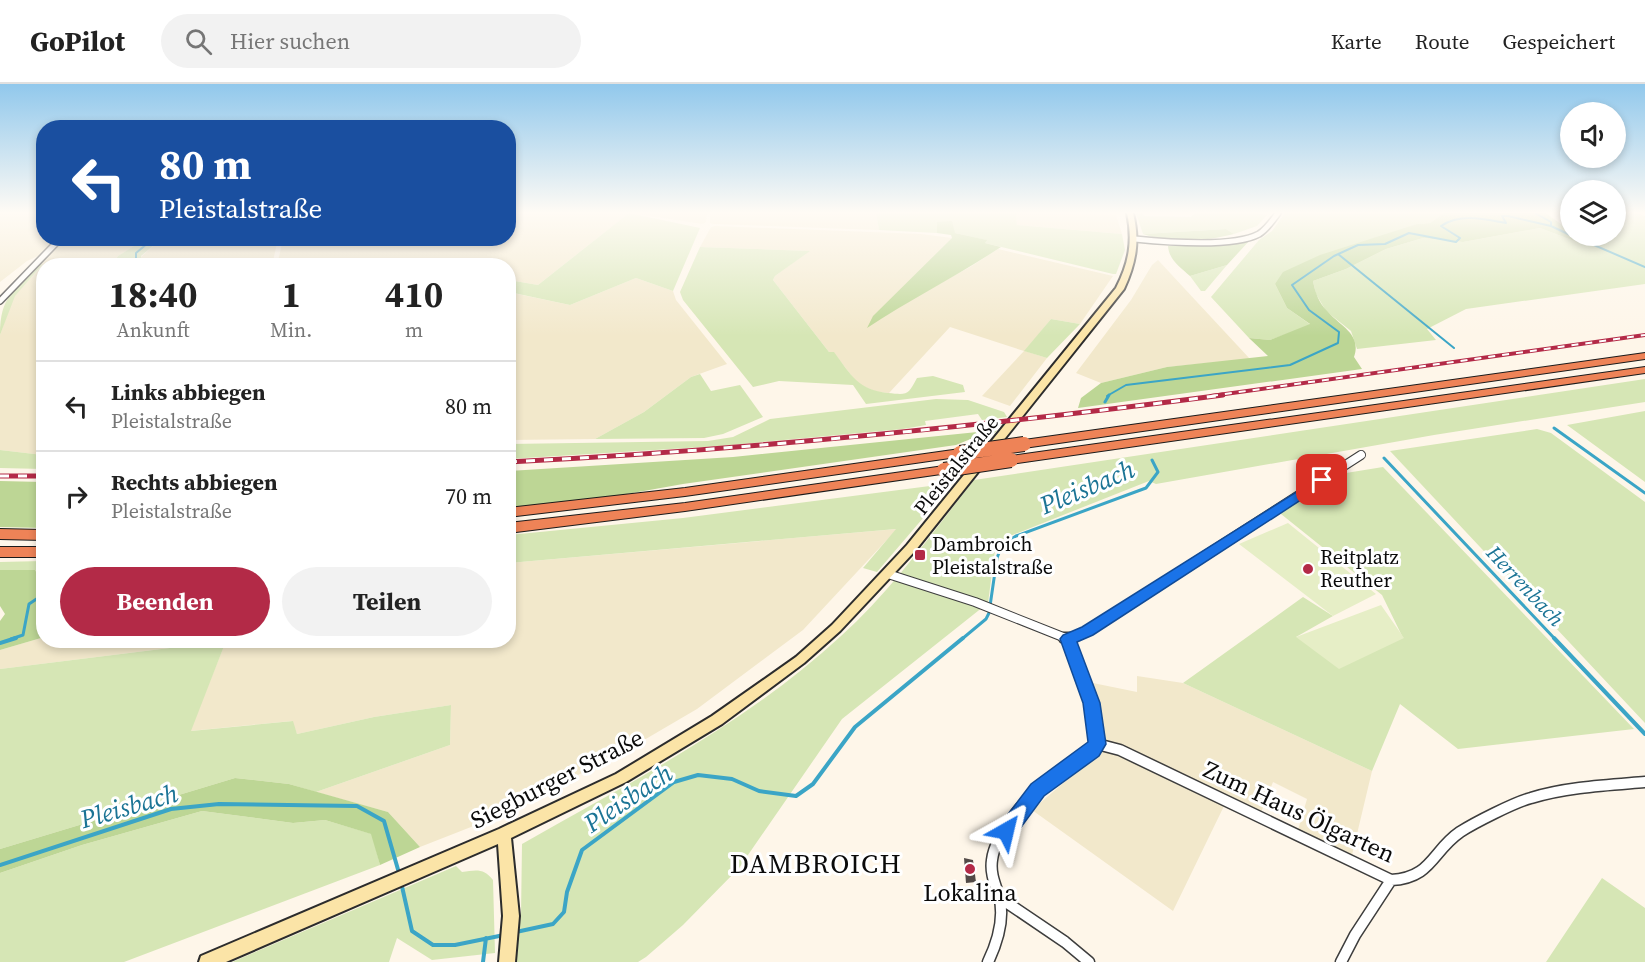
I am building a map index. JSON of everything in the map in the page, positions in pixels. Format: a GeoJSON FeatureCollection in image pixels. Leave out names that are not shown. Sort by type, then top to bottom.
{"type":"FeatureCollection","features":[{"type":"Feature","properties":{"kind":"highway"},"geometry":{"type":"LineString","coordinates":[[516,512],[685,492],[1645,357]]}},
{"type":"Feature","properties":{"kind":"highway"},"geometry":{"type":"LineString","coordinates":[[516,527],[674,508],[1645,370]]}},
{"type":"Feature","properties":{"kind":"highway"},"geometry":{"type":"LineString","coordinates":[[0,534],[36,535]]}},
{"type":"Feature","properties":{"kind":"highway"},"geometry":{"type":"LineString","coordinates":[[0,552],[36,552]]}},
{"type":"Feature","properties":{"kind":"main road","name":"Pleistalstraße"},"geometry":{"type":"LineString","coordinates":[[888,574],[1120,289],[1132,263],[1133,254]]}},
{"type":"Feature","properties":{"kind":"main road","name":"Siegburger Straße"},"geometry":{"type":"LineString","coordinates":[[207,962],[504,834],[621,778],[717,720],[800,660],[836,628],[888,574]]}},
{"type":"Feature","properties":{"kind":"main road"},"geometry":{"type":"LineString","coordinates":[[504,834],[511,916],[507,961]]}},
{"type":"Feature","properties":{"kind":"street"},"geometry":{"type":"LineString","coordinates":[[0,300],[36,263]]}},
{"type":"Feature","properties":{"kind":"street"},"geometry":{"type":"LineString","coordinates":[[888,574],[975,602],[1068,639],[1087,631],[1361,455]]}},
{"type":"Feature","properties":{"kind":"street"},"geometry":{"type":"LineString","coordinates":[[988,962],[999,940],[999,898],[993,883],[990,862],[995,847],[1037,790],[1097,744],[1092,703],[1068,639]]}},
{"type":"Feature","properties":{"kind":"street","name":"Zum Haus Ölgarten"},"geometry":{"type":"LineString","coordinates":[[1097,744],[1120,750],[1391,880],[1407,879],[1422,871],[1459,832],[1530,798],[1605,785],[1645,782]]}},
{"type":"Feature","properties":{"kind":"street"},"geometry":{"type":"LineString","coordinates":[[1341,962],[1355,935],[1391,880]]}},
{"type":"Feature","properties":{"kind":"street"},"geometry":{"type":"LineString","coordinates":[[999,898],[1065,942],[1089,962]]}},
{"type":"Feature","properties":{"kind":"shaded area"},"geometry":{"type":"Polygon","coordinates":[[[0,254],[40,254],[27,261],[0,282],[0,254]]]}},
{"type":"Feature","properties":{"kind":"shaded area"},"geometry":{"type":"Polygon","coordinates":[[[51,254],[121,254],[117,258],[47,258],[51,254]]]}},
{"type":"Feature","properties":{"kind":"shaded area"},"geometry":{"type":"Polygon","coordinates":[[[144,254],[275,254],[274,258],[141,257],[144,254]]]}},
{"type":"Feature","properties":{"kind":"shaded area"},"geometry":{"type":"Polygon","coordinates":[[[280,254],[577,254],[538,285],[516,281],[516,258],[279,258],[280,254]]]}},
{"type":"Feature","properties":{"kind":"shaded area"},"geometry":{"type":"Polygon","coordinates":[[[805,254],[940,254],[918,295],[990,254],[1019,254],[1113,276],[1080,324],[1051,319],[1025,351],[1047,358],[1010,406],[982,396],[1024,351],[950,327],[889,393],[877,392],[858,384],[834,353],[829,352],[773,280],[775,276],[805,254]]]}},
{"type":"Feature","properties":{"kind":"shaded area"},"geometry":{"type":"Polygon","coordinates":[[[1158,260],[1250,359],[1167,367],[1101,383],[1076,373],[1131,300],[1152,265],[1158,260]]]}},
{"type":"Feature","properties":{"kind":"shaded area"},"geometry":{"type":"Polygon","coordinates":[[[36,272],[36,454],[0,450],[0,335],[14,296],[36,272]]]}},
{"type":"Feature","properties":{"kind":"shaded area"},"geometry":{"type":"Polygon","coordinates":[[[636,278],[673,291],[676,300],[727,364],[691,377],[644,412],[595,439],[516,440],[516,294],[570,305],[636,278]]]}},
{"type":"Feature","properties":{"kind":"shaded area"},"geometry":{"type":"Polygon","coordinates":[[[897,529],[803,630],[697,709],[615,757],[471,827],[420,847],[388,812],[316,792],[450,745],[451,705],[374,717],[297,734],[292,721],[190,731],[223,648],[516,648],[516,562],[897,529]]]}},
{"type":"Feature","properties":{"kind":"shaded area"},"geometry":{"type":"Polygon","coordinates":[[[36,639],[36,648],[170,648],[0,669],[0,650],[36,639]]]}},
{"type":"Feature","properties":{"kind":"shaded area"},"geometry":{"type":"Polygon","coordinates":[[[1137,676],[1183,683],[1372,771],[1352,855],[1298,830],[1307,799],[1273,782],[1260,815],[1121,753],[1224,806],[1173,911],[1032,810],[1104,748],[1088,682],[1137,692],[1137,676]]]}},
{"type":"Feature","properties":{"kind":"green space"},"geometry":{"type":"Polygon","coordinates":[[[143,254],[141,258],[117,258],[143,254]]]}},
{"type":"Feature","properties":{"kind":"green space"},"geometry":{"type":"Polygon","coordinates":[[[577,254],[689,254],[673,291],[636,278],[570,305],[516,293],[516,281],[538,285],[577,254]]]}},
{"type":"Feature","properties":{"kind":"green space"},"geometry":{"type":"Polygon","coordinates":[[[697,254],[806,254],[775,276],[773,280],[829,352],[834,352],[856,380],[869,389],[900,394],[907,393],[917,378],[933,376],[963,385],[965,392],[866,404],[853,385],[779,381],[753,387],[683,300],[680,292],[697,254]]]}},
{"type":"Feature","properties":{"kind":"green space"},"geometry":{"type":"Polygon","coordinates":[[[936,254],[990,254],[867,328],[873,316],[936,254]]]}},
{"type":"Feature","properties":{"kind":"green space"},"geometry":{"type":"Polygon","coordinates":[[[1030,254],[1124,254],[1116,274],[1030,254]]]}},
{"type":"Feature","properties":{"kind":"green space"},"geometry":{"type":"Polygon","coordinates":[[[1170,254],[1237,254],[1227,265],[1190,276],[1170,254]]]}},
{"type":"Feature","properties":{"kind":"green space"},"geometry":{"type":"Polygon","coordinates":[[[1247,254],[1346,254],[1275,284],[1287,308],[1311,325],[1270,340],[1249,338],[1211,297],[1247,254]]]}},
{"type":"Feature","properties":{"kind":"green space"},"geometry":{"type":"Polygon","coordinates":[[[1323,254],[1376,254],[1346,269],[1313,281],[1322,304],[1352,336],[1356,349],[1354,357],[1362,369],[1078,408],[1081,398],[1101,383],[1167,367],[1268,356],[1249,338],[1270,340],[1310,324],[1287,308],[1275,284],[1283,272],[1323,254]]]}},
{"type":"Feature","properties":{"kind":"green space"},"geometry":{"type":"Polygon","coordinates":[[[1376,254],[1645,254],[1645,284],[1466,309],[1427,329],[1436,340],[1357,349],[1351,331],[1326,311],[1316,294],[1313,281],[1346,269],[1376,254]]]}},
{"type":"Feature","properties":{"kind":"green space"},"geometry":{"type":"Polygon","coordinates":[[[1227,265],[1205,291],[1201,291],[1190,276],[1227,265]]]}},
{"type":"Feature","properties":{"kind":"green space"},"geometry":{"type":"Polygon","coordinates":[[[36,268],[36,272],[15,296],[0,335],[6,302],[36,268]]]}},
{"type":"Feature","properties":{"kind":"green space"},"geometry":{"type":"Polygon","coordinates":[[[1051,319],[1080,324],[1047,358],[1024,351],[1051,319]]]}},
{"type":"Feature","properties":{"kind":"green space"},"geometry":{"type":"Polygon","coordinates":[[[700,374],[711,391],[740,385],[763,417],[723,434],[704,438],[595,439],[644,412],[691,377],[700,374]]]}},
{"type":"Feature","properties":{"kind":"green space"},"geometry":{"type":"Polygon","coordinates":[[[1645,379],[1645,402],[1434,435],[1156,484],[1149,481],[1005,538],[995,550],[988,603],[842,719],[739,868],[683,925],[638,962],[515,962],[521,915],[522,844],[688,749],[767,696],[805,667],[841,636],[877,600],[911,561],[974,480],[1645,379]]]}},
{"type":"Feature","properties":{"kind":"green space"},"geometry":{"type":"Polygon","coordinates":[[[936,399],[968,400],[1004,412],[1007,417],[982,420],[978,414],[925,421],[926,425],[903,429],[720,446],[516,459],[516,444],[708,441],[733,437],[770,419],[936,399]]]}},
{"type":"Feature","properties":{"kind":"green space"},"geometry":{"type":"Polygon","coordinates":[[[1645,411],[1645,482],[1567,425],[1645,411]]]}},
{"type":"Feature","properties":{"kind":"green space"},"geometry":{"type":"Polygon","coordinates":[[[1537,429],[1551,433],[1645,502],[1645,723],[1390,451],[1537,429]]]}},
{"type":"Feature","properties":{"kind":"green space"},"geometry":{"type":"Polygon","coordinates":[[[997,430],[993,435],[973,438],[956,445],[683,484],[610,497],[516,507],[516,471],[733,457],[997,430]]]}},
{"type":"Feature","properties":{"kind":"green space"},"geometry":{"type":"Polygon","coordinates":[[[0,450],[36,454],[36,469],[0,468],[0,450]]]}},
{"type":"Feature","properties":{"kind":"green space"},"geometry":{"type":"Polygon","coordinates":[[[1383,467],[1634,729],[1458,749],[1400,704],[1372,771],[1183,683],[1303,597],[1333,616],[1296,637],[1403,638],[1382,595],[1276,510],[1346,473],[1383,467]]]}},
{"type":"Feature","properties":{"kind":"green space"},"geometry":{"type":"Polygon","coordinates":[[[0,481],[36,482],[36,528],[0,527],[0,481]]]}},
{"type":"Feature","properties":{"kind":"green space"},"geometry":{"type":"Polygon","coordinates":[[[953,483],[877,572],[863,568],[896,529],[516,562],[516,534],[683,518],[953,483]]]}},
{"type":"Feature","properties":{"kind":"green space","name":"Reitplatz Reuther"},"geometry":{"type":"Polygon","coordinates":[[[1288,523],[1376,594],[1333,616],[1239,544],[1288,523]]]}},
{"type":"Feature","properties":{"kind":"green space"},"geometry":{"type":"Polygon","coordinates":[[[36,561],[36,572],[0,570],[0,562],[36,561]]]}},
{"type":"Feature","properties":{"kind":"green space"},"geometry":{"type":"Polygon","coordinates":[[[0,570],[35,570],[36,639],[0,650],[0,621],[5,614],[0,606],[0,570]]]}},
{"type":"Feature","properties":{"kind":"green space"},"geometry":{"type":"Polygon","coordinates":[[[1381,605],[1404,638],[1339,669],[1296,637],[1381,605]]]}},
{"type":"Feature","properties":{"kind":"green space"},"geometry":{"type":"Polygon","coordinates":[[[170,648],[223,648],[191,731],[293,721],[297,734],[374,717],[451,705],[450,745],[316,792],[289,784],[235,778],[0,849],[0,669],[170,648]]]}},
{"type":"Feature","properties":{"kind":"green space"},"geometry":{"type":"Polygon","coordinates":[[[235,778],[289,784],[388,812],[420,847],[380,865],[371,834],[325,820],[293,823],[202,811],[82,845],[0,873],[0,849],[235,778]]]}},
{"type":"Feature","properties":{"kind":"green space"},"geometry":{"type":"Polygon","coordinates":[[[202,811],[293,823],[325,820],[372,834],[380,865],[124,962],[0,962],[0,873],[82,845],[202,811]]]}},
{"type":"Feature","properties":{"kind":"green space"},"geometry":{"type":"Polygon","coordinates":[[[456,866],[462,872],[476,870],[483,872],[493,880],[495,953],[432,960],[397,938],[389,962],[232,962],[456,866]]]}},
{"type":"Feature","properties":{"kind":"green space"},"geometry":{"type":"Polygon","coordinates":[[[1602,878],[1645,908],[1645,962],[1546,962],[1602,878]]]}},
{"type":"Feature","properties":{"kind":"building","name":"Lokalina"},"geometry":{"type":"Polygon","coordinates":[[[964,858],[973,860],[976,882],[966,883],[964,858]]]}},
{"type":"Feature","properties":{"kind":"waterway"},"geometry":{"type":"LineString","coordinates":[[136,254],[136,258]]}},
{"type":"Feature","properties":{"kind":"waterway","name":"Pleisbach"},"geometry":{"type":"LineString","coordinates":[[1107,396],[1126,385],[1290,365],[1338,343],[1339,332],[1309,310],[1292,285],[1338,254]]}},
{"type":"Feature","properties":{"kind":"waterway"},"geometry":{"type":"LineString","coordinates":[[1338,254],[1454,348]]}},
{"type":"Feature","properties":{"kind":"waterway"},"geometry":{"type":"LineString","coordinates":[[1615,254],[1645,267]]}},
{"type":"Feature","properties":{"kind":"waterway","name":"Pleisbach"},"geometry":{"type":"LineString","coordinates":[[1105,402],[1109,395]]}},
{"type":"Feature","properties":{"kind":"waterway"},"geometry":{"type":"LineString","coordinates":[[1554,428],[1645,493]]}},
{"type":"Feature","properties":{"kind":"waterway","name":"Herrenbach"},"geometry":{"type":"LineString","coordinates":[[1384,458],[1555,639]]}},
{"type":"Feature","properties":{"kind":"waterway","name":"Pleisbach"},"geometry":{"type":"LineString","coordinates":[[962,639],[986,619],[989,613],[997,558],[1002,545],[1016,536],[1146,488],[1158,472],[1152,460]]}},
{"type":"Feature","properties":{"kind":"waterway"},"geometry":{"type":"LineString","coordinates":[[11,639],[23,635],[29,604],[36,599]]}},
{"type":"Feature","properties":{"kind":"waterway"},"geometry":{"type":"LineString","coordinates":[[0,643],[16,638]]}},
{"type":"Feature","properties":{"kind":"waterway","name":"Pleisbach"},"geometry":{"type":"LineString","coordinates":[[516,932],[553,924],[564,912],[567,892],[582,850],[674,782],[698,775],[732,779],[759,791],[796,796],[813,784],[855,727],[963,638]]}},
{"type":"Feature","properties":{"kind":"waterway","name":"Herrenbach"},"geometry":{"type":"LineString","coordinates":[[1554,638],[1645,734]]}},
{"type":"Feature","properties":{"kind":"waterway","name":"Pleisbach"},"geometry":{"type":"LineString","coordinates":[[0,865],[171,809],[219,804],[357,806],[384,821],[399,873]]}},
{"type":"Feature","properties":{"kind":"waterway","name":"Pleisbach"},"geometry":{"type":"LineString","coordinates":[[401,882],[412,931],[433,945],[455,945],[486,939]]}},
{"type":"Feature","properties":{"kind":"waterway","name":"Pleisbach"},"geometry":{"type":"LineString","coordinates":[[486,939],[504,935]]}},
{"type":"Feature","properties":{"kind":"waterway"},"geometry":{"type":"LineString","coordinates":[[483,962],[486,939]]}},
{"type":"Feature","properties":{"kind":"railway"},"geometry":{"type":"LineString","coordinates":[[1211,396],[1645,335]]}},
{"type":"Feature","properties":{"kind":"railway"},"geometry":{"type":"LineString","coordinates":[[516,462],[688,451],[866,436],[1223,395]]}},
{"type":"Feature","properties":{"kind":"railway"},"geometry":{"type":"LineString","coordinates":[[0,476],[36,476]]}},
{"type":"Feature","properties":{"kind":"place","name":"Dambroich Pleistalstraße"},"geometry":{"type":"Point","coordinates":[920,555]}},
{"type":"Feature","properties":{"kind":"place","name":"Reitplatz Reuther"},"geometry":{"type":"Point","coordinates":[1308,569]}},
{"type":"Feature","properties":{"kind":"place","name":"Lokalina"},"geometry":{"type":"Point","coordinates":[970,869]}},
{"type":"Feature","properties":{"kind":"district","name":"DAMBROICH"},"geometry":{"type":"Point","coordinates":[816,864]}},
{"type":"Feature","properties":{"kind":"route"},"geometry":{"type":"LineString","coordinates":[[1006,831],[1037,790],[1097,744],[1092,703],[1068,639],[1087,631],[1322,480]]}}]}
